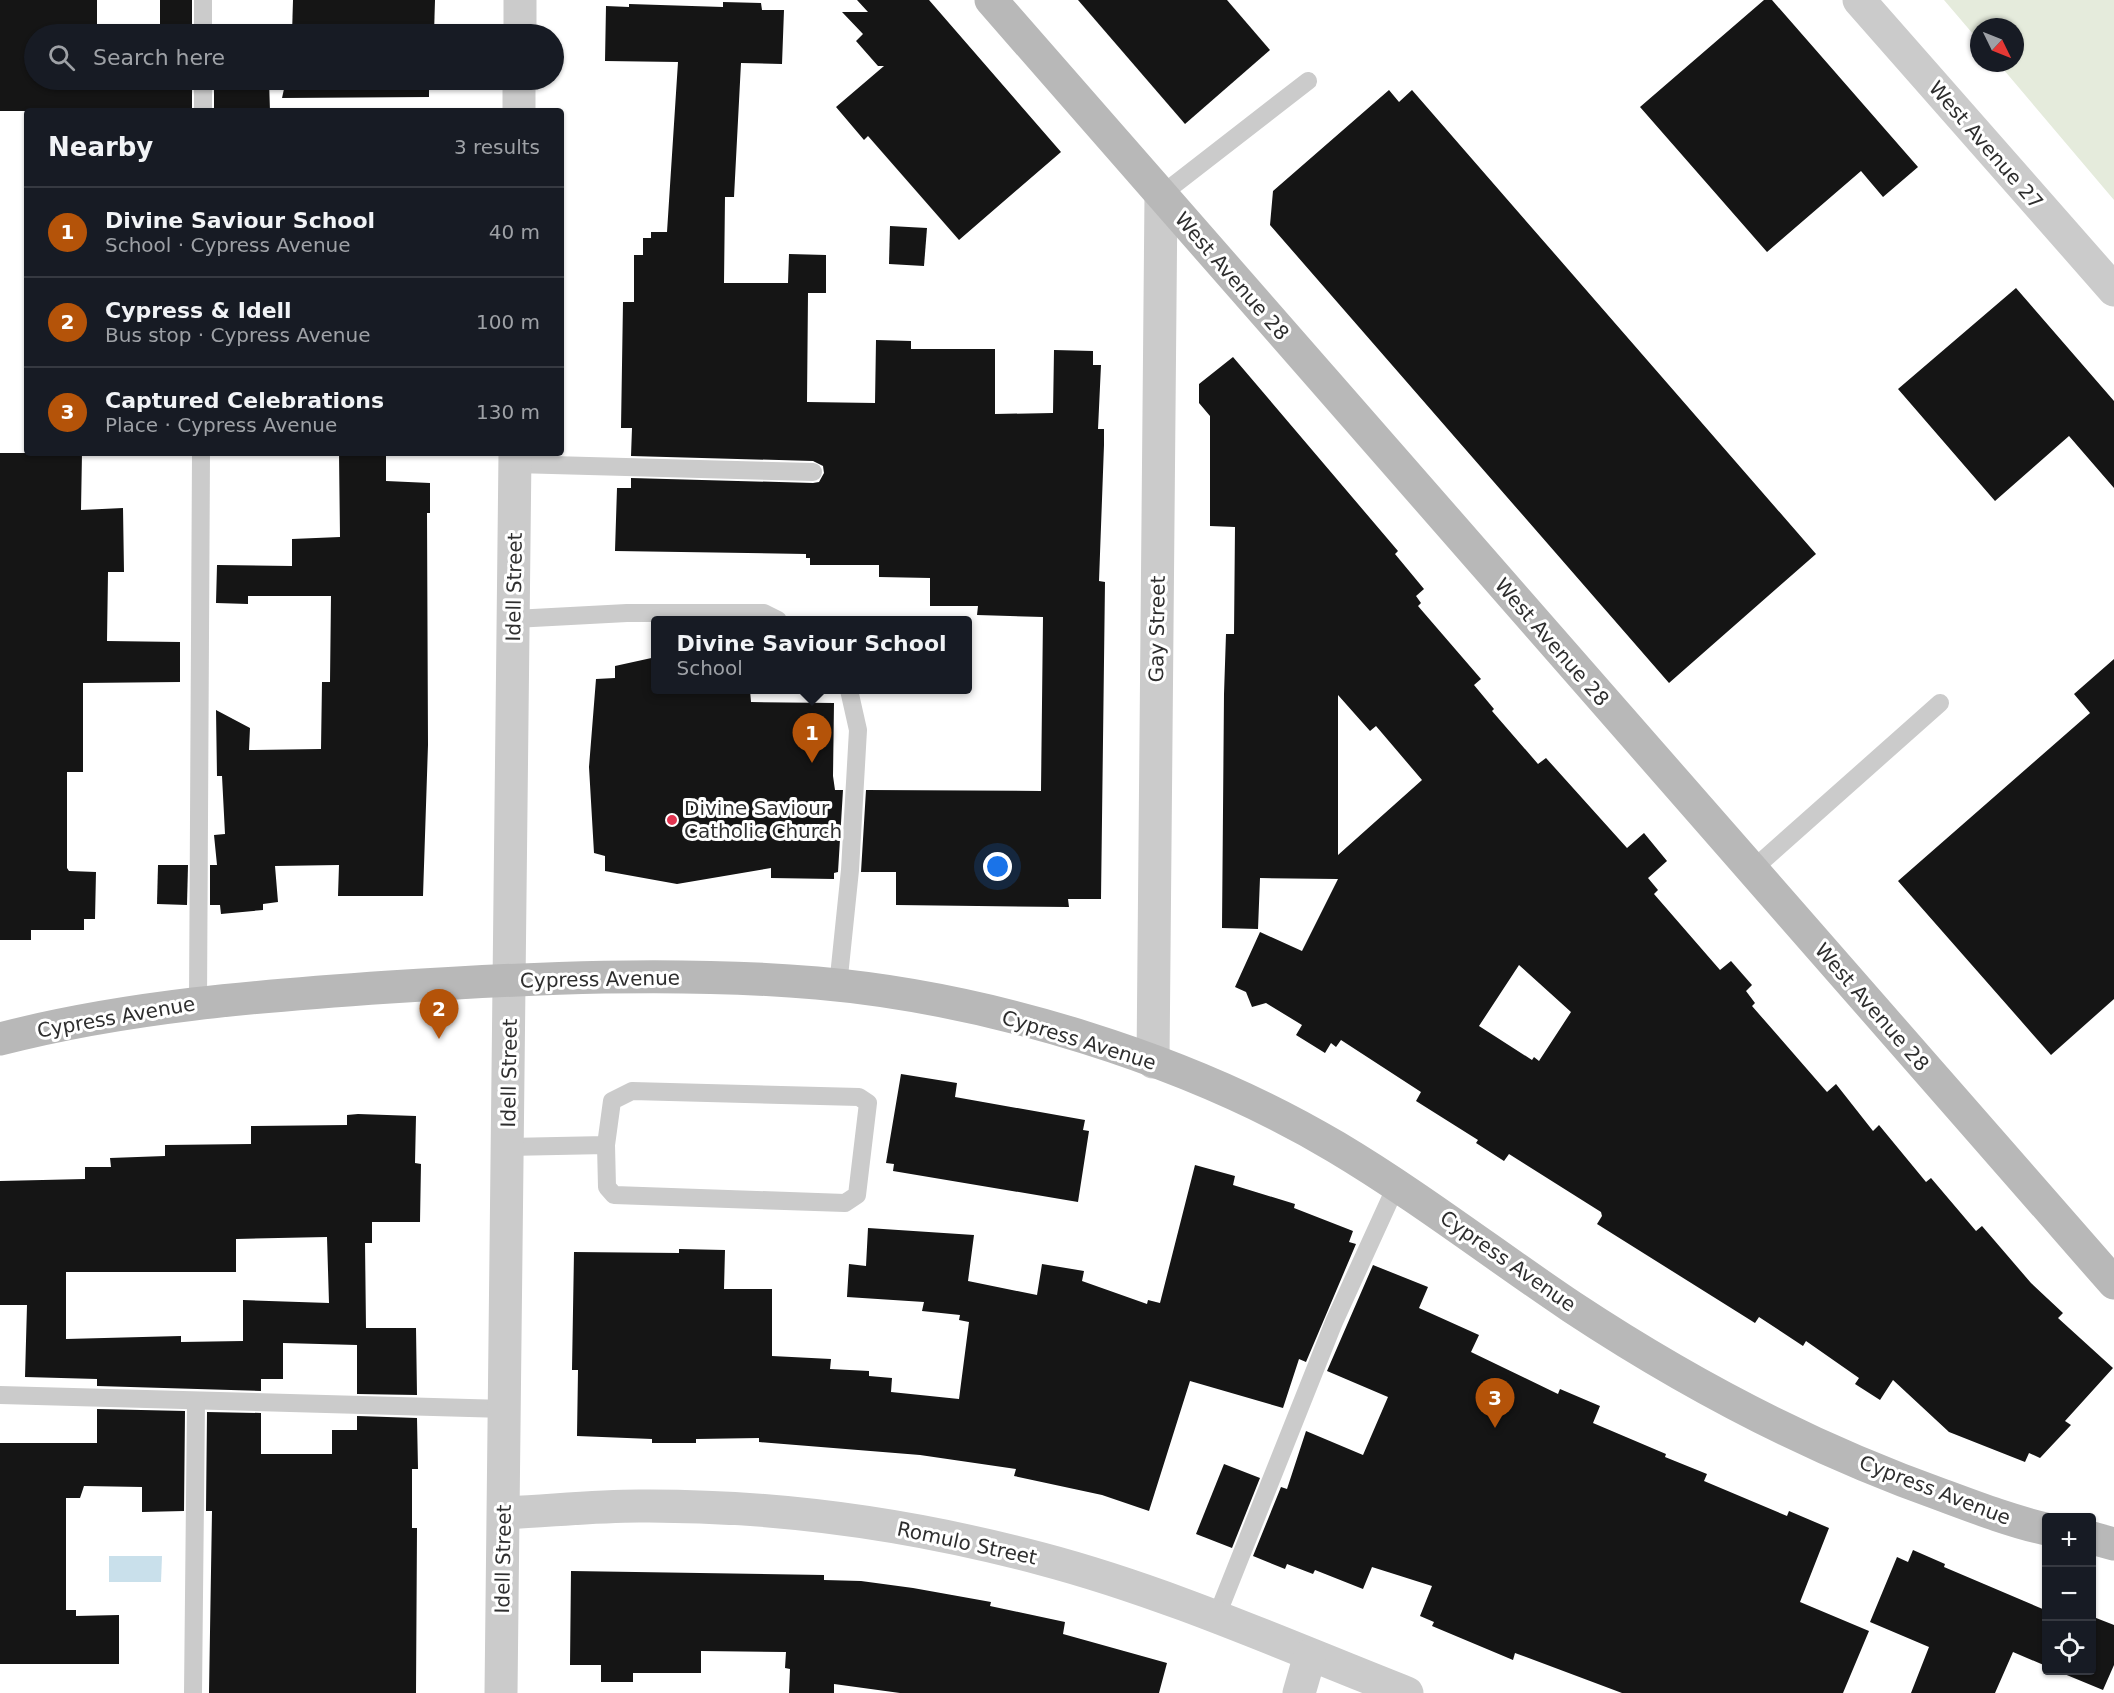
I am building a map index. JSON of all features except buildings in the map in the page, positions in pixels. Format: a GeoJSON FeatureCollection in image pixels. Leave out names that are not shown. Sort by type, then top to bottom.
{"type":"FeatureCollection","features":[{"type":"Feature","properties":{"kind":"street"},"geometry":{"type":"LineString","coordinates":[[520,0],[520,24]]}},
{"type":"Feature","properties":{"kind":"street","name":"West Avenue 28"},"geometry":{"type":"LineString","coordinates":[[991,0],[2114,1283]]}},
{"type":"Feature","properties":{"kind":"street","name":"West Avenue 27"},"geometry":{"type":"LineString","coordinates":[[1859,0],[2114,290]]}},
{"type":"Feature","properties":{"kind":"street"},"geometry":{"type":"LineString","coordinates":[[519,90],[519,108]]}},
{"type":"Feature","properties":{"kind":"street","name":"Gay Street"},"geometry":{"type":"LineString","coordinates":[[1153,1062],[1161,195]]}},
{"type":"Feature","properties":{"kind":"street","name":"Idell Street"},"geometry":{"type":"LineString","coordinates":[[501,1693],[515,458]]}},
{"type":"Feature","properties":{"kind":"street","name":"Cypress Avenue"},"geometry":{"type":"LineString","coordinates":[[0,1039],[56,1024],[198,1002],[510,980],[729,977],[838,986],[936,1000],[1050,1028],[1153,1062],[1256,1106],[1328,1143],[1397,1184],[1572,1306],[1688,1378],[1789,1431],[1904,1482],[2022,1524],[2042,1528]]}},
{"type":"Feature","properties":{"kind":"street","name":"Romulo Street"},"geometry":{"type":"LineString","coordinates":[[504,1513],[639,1506],[741,1509],[843,1518],[944,1535],[1043,1559],[1141,1590],[1407,1693]]}},
{"type":"Feature","properties":{"kind":"street"},"geometry":{"type":"LineString","coordinates":[[1299,1693],[1310,1655]]}},
{"type":"Feature","properties":{"kind":"lane"},"geometry":{"type":"LineString","coordinates":[[203,0],[203,24]]}},
{"type":"Feature","properties":{"kind":"lane"},"geometry":{"type":"LineString","coordinates":[[1161,195],[1308,81]]}},
{"type":"Feature","properties":{"kind":"lane"},"geometry":{"type":"LineString","coordinates":[[203,90],[203,108]]}},
{"type":"Feature","properties":{"kind":"lane"},"geometry":{"type":"LineString","coordinates":[[198,1002],[201,456]]}},
{"type":"Feature","properties":{"kind":"lane"},"geometry":{"type":"LineString","coordinates":[[515,458],[813,472]]}},
{"type":"Feature","properties":{"kind":"lane"},"geometry":{"type":"LineString","coordinates":[[514,619],[627,613],[764,613],[769,616]]}},
{"type":"Feature","properties":{"kind":"lane"},"geometry":{"type":"LineString","coordinates":[[838,986],[850,870],[858,730],[850,694]]}},
{"type":"Feature","properties":{"kind":"lane"},"geometry":{"type":"LineString","coordinates":[[1752,870],[1940,703]]}},
{"type":"Feature","properties":{"kind":"lane"},"geometry":{"type":"LineString","coordinates":[[632,1091],[859,1096],[868,1103],[857,1195],[845,1203],[614,1195],[607,1187],[606,1144],[612,1101],[632,1091]]}},
{"type":"Feature","properties":{"kind":"lane"},"geometry":{"type":"LineString","coordinates":[[508,1147],[606,1144]]}},
{"type":"Feature","properties":{"kind":"lane"},"geometry":{"type":"LineString","coordinates":[[1216,1618],[1334,1322],[1397,1184]]}},
{"type":"Feature","properties":{"kind":"lane"},"geometry":{"type":"LineString","coordinates":[[0,1395],[505,1409]]}},
{"type":"Feature","properties":{"kind":"lane"},"geometry":{"type":"LineString","coordinates":[[193,1693],[196,1401]]}},
{"type":"Feature","properties":{"kind":"green space"},"geometry":{"type":"Polygon","coordinates":[[[1944,0],[2114,0],[2114,200],[2006,72],[2024,72],[2024,18],[1970,18],[1970,30],[1944,0]]]}},
{"type":"Feature","properties":{"kind":"water"},"geometry":{"type":"Polygon","coordinates":[[[109,1556],[162,1556],[161,1582],[109,1582],[109,1556]]]}},
{"type":"Feature","properties":{"kind":"place","name":"Divine Saviour School"},"geometry":{"type":"Point","coordinates":[812,763]}},
{"type":"Feature","properties":{"kind":"place","name":"Divine Saviour Catholic Church"},"geometry":{"type":"Point","coordinates":[672,820]}},
{"type":"Feature","properties":{"kind":"place","name":"Cypress & Idell"},"geometry":{"type":"Point","coordinates":[439,1039]}},
{"type":"Feature","properties":{"kind":"place","name":"Captured Celebrations"},"geometry":{"type":"Point","coordinates":[1495,1428]}}]}
